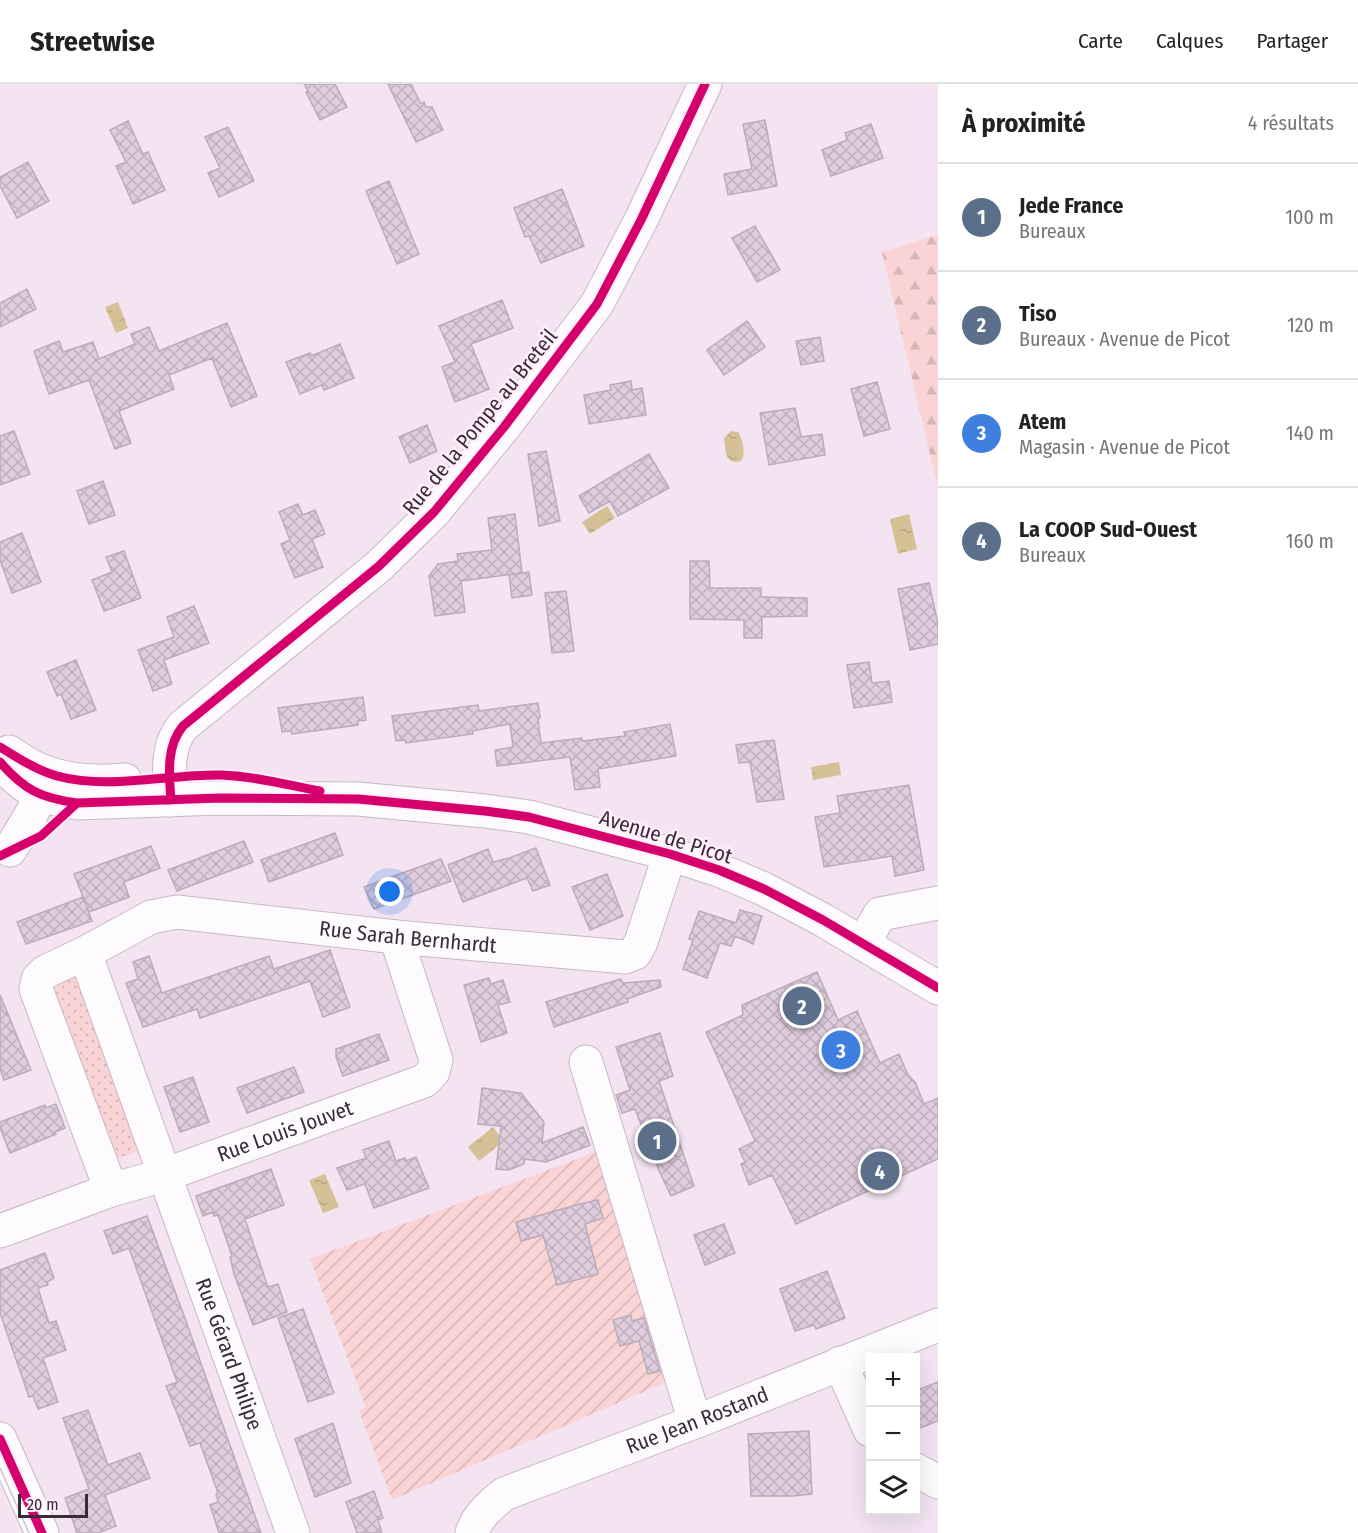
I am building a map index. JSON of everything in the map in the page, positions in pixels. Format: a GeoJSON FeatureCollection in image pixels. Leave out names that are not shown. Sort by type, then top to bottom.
{"type":"FeatureCollection","features":[{"type":"Feature","properties":{"kind":"street","name":"Rue de la Pompe au Breteil"},"geometry":{"type":"LineString","coordinates":[[170,789],[169,768],[174,741],[183,726],[379,566],[434,512],[504,428],[597,304],[641,220],[705,84]]}},
{"type":"Feature","properties":{"kind":"street","name":"Avenue de Picot"},"geometry":{"type":"LineString","coordinates":[[0,747],[37,769],[58,776],[82,792],[116,781],[170,789],[221,775],[251,778],[358,798],[529,817],[670,854],[719,870],[764,889],[823,920],[938,988]]}},
{"type":"Feature","properties":{"kind":"street"},"geometry":{"type":"LineString","coordinates":[[0,762],[14,777],[40,795]]}},
{"type":"Feature","properties":{"kind":"street"},"geometry":{"type":"LineString","coordinates":[[55,784],[82,792],[41,836],[5,853],[32,813],[43,789],[55,784]]}},
{"type":"Feature","properties":{"kind":"street","name":"Rue Sarah Bernhardt"},"geometry":{"type":"LineString","coordinates":[[111,1190],[36,989],[38,979],[45,972],[151,917],[177,912],[396,937],[626,957],[635,953],[642,942],[670,854]]}},
{"type":"Feature","properties":{"kind":"street"},"geometry":{"type":"LineString","coordinates":[[863,944],[880,914],[938,903]]}},
{"type":"Feature","properties":{"kind":"street","name":"Rue Louis Jouvet"},"geometry":{"type":"LineString","coordinates":[[0,1232],[111,1190],[164,1175],[424,1081],[434,1072],[436,1060],[396,937]]}},
{"type":"Feature","properties":{"kind":"street"},"geometry":{"type":"LineString","coordinates":[[85,953],[164,1175]]}},
{"type":"Feature","properties":{"kind":"street"},"geometry":{"type":"LineString","coordinates":[[586,1062],[695,1422]]}},
{"type":"Feature","properties":{"kind":"street","name":"Rue Gérard Philipe"},"geometry":{"type":"LineString","coordinates":[[164,1175],[293,1533]]}},
{"type":"Feature","properties":{"kind":"street","name":"Rue Jean Rostand"},"geometry":{"type":"LineString","coordinates":[[472,1533],[488,1507],[504,1494],[524,1485],[695,1422],[938,1325]]}},
{"type":"Feature","properties":{"kind":"street"},"geometry":{"type":"LineString","coordinates":[[840,1363],[866,1421]]}},
{"type":"Feature","properties":{"kind":"street"},"geometry":{"type":"LineString","coordinates":[[0,1439],[42,1533]]}},
{"type":"Feature","properties":{"kind":"street"},"geometry":{"type":"LineString","coordinates":[[920,1473],[938,1482]]}},
{"type":"Feature","properties":{"kind":"green space"},"geometry":{"type":"Polygon","coordinates":[[[938,235],[938,488],[882,252],[938,235]]]}},
{"type":"Feature","properties":{"kind":"green space"},"geometry":{"type":"Polygon","coordinates":[[[70,975],[81,981],[141,1149],[127,1155],[112,1157],[48,985],[70,975]]]}},
{"type":"Feature","properties":{"kind":"green space"},"geometry":{"type":"Polygon","coordinates":[[[604,1149],[669,1381],[392,1500],[359,1411],[366,1407],[310,1259],[604,1149]]]}},
{"type":"Feature","properties":{"kind":"water"},"geometry":{"type":"Polygon","coordinates":[[[118,302],[128,328],[116,333],[105,307],[118,302]]]}},
{"type":"Feature","properties":{"kind":"water"},"geometry":{"type":"Polygon","coordinates":[[[731,431],[738,432],[741,438],[744,451],[741,461],[731,461],[727,456],[724,438],[731,431]]]}},
{"type":"Feature","properties":{"kind":"water"},"geometry":{"type":"Polygon","coordinates":[[[607,506],[615,518],[590,534],[582,522],[607,506]]]}},
{"type":"Feature","properties":{"kind":"water"},"geometry":{"type":"Polygon","coordinates":[[[909,514],[917,549],[898,554],[890,519],[909,514]]]}},
{"type":"Feature","properties":{"kind":"water"},"geometry":{"type":"Polygon","coordinates":[[[839,762],[841,775],[813,780],[811,767],[839,762]]]}},
{"type":"Feature","properties":{"kind":"water"},"geometry":{"type":"Polygon","coordinates":[[[493,1127],[504,1141],[479,1161],[468,1147],[493,1127]]]}},
{"type":"Feature","properties":{"kind":"water"},"geometry":{"type":"Polygon","coordinates":[[[325,1174],[339,1207],[323,1213],[309,1180],[325,1174]]]}},
{"type":"Feature","properties":{"kind":"building"},"geometry":{"type":"Polygon","coordinates":[[[304,84],[335,84],[347,107],[320,120],[304,84]]]}},
{"type":"Feature","properties":{"kind":"building"},"geometry":{"type":"Polygon","coordinates":[[[388,84],[411,84],[421,104],[424,102],[426,107],[432,107],[443,130],[416,142],[388,84]]]}},
{"type":"Feature","properties":{"kind":"building"},"geometry":{"type":"Polygon","coordinates":[[[765,120],[777,186],[728,195],[724,174],[752,169],[743,124],[765,120]]]}},
{"type":"Feature","properties":{"kind":"building"},"geometry":{"type":"Polygon","coordinates":[[[128,121],[143,154],[148,152],[165,190],[133,204],[116,166],[126,162],[110,130],[128,121]]]}},
{"type":"Feature","properties":{"kind":"building"},"geometry":{"type":"Polygon","coordinates":[[[871,124],[883,158],[831,176],[822,150],[847,140],[845,133],[871,124]]]}},
{"type":"Feature","properties":{"kind":"building"},"geometry":{"type":"Polygon","coordinates":[[[228,127],[254,181],[219,197],[208,173],[220,168],[205,137],[228,127]]]}},
{"type":"Feature","properties":{"kind":"building"},"geometry":{"type":"Polygon","coordinates":[[[28,162],[49,201],[17,218],[0,186],[0,177],[28,162]]]}},
{"type":"Feature","properties":{"kind":"building"},"geometry":{"type":"Polygon","coordinates":[[[389,181],[419,254],[397,264],[366,191],[389,181]]]}},
{"type":"Feature","properties":{"kind":"building"},"geometry":{"type":"Polygon","coordinates":[[[562,189],[584,246],[541,263],[529,236],[525,237],[514,208],[562,189]]]}},
{"type":"Feature","properties":{"kind":"building"},"geometry":{"type":"Polygon","coordinates":[[[755,226],[780,270],[757,282],[732,238],[755,226]]]}},
{"type":"Feature","properties":{"kind":"building"},"geometry":{"type":"Polygon","coordinates":[[[27,289],[36,309],[0,327],[0,303],[27,289]]]}},
{"type":"Feature","properties":{"kind":"building"},"geometry":{"type":"Polygon","coordinates":[[[502,300],[513,328],[471,344],[489,389],[455,402],[442,367],[455,362],[439,326],[502,300]]]}},
{"type":"Feature","properties":{"kind":"building"},"geometry":{"type":"Polygon","coordinates":[[[747,321],[765,347],[724,375],[707,350],[747,321]]]}},
{"type":"Feature","properties":{"kind":"building"},"geometry":{"type":"Polygon","coordinates":[[[227,323],[257,396],[231,407],[212,358],[169,375],[174,389],[119,411],[131,443],[115,449],[89,380],[49,394],[34,351],[59,341],[63,352],[93,342],[99,359],[135,344],[131,334],[149,327],[159,351],[227,323]]]}},
{"type":"Feature","properties":{"kind":"building"},"geometry":{"type":"Polygon","coordinates":[[[820,337],[824,361],[801,365],[796,341],[820,337]]]}},
{"type":"Feature","properties":{"kind":"building"},"geometry":{"type":"Polygon","coordinates":[[[340,344],[354,378],[324,390],[322,385],[300,394],[286,362],[310,353],[311,356],[340,344]]]}},
{"type":"Feature","properties":{"kind":"building"},"geometry":{"type":"Polygon","coordinates":[[[631,381],[632,390],[642,388],[646,415],[589,424],[584,395],[611,390],[610,385],[631,381]]]}},
{"type":"Feature","properties":{"kind":"building"},"geometry":{"type":"Polygon","coordinates":[[[877,382],[890,429],[864,436],[851,389],[877,382]]]}},
{"type":"Feature","properties":{"kind":"building"},"geometry":{"type":"Polygon","coordinates":[[[795,408],[801,437],[822,434],[825,455],[769,465],[760,413],[795,408]]]}},
{"type":"Feature","properties":{"kind":"building"},"geometry":{"type":"Polygon","coordinates":[[[427,425],[437,451],[410,463],[399,437],[427,425]]]}},
{"type":"Feature","properties":{"kind":"building"},"geometry":{"type":"Polygon","coordinates":[[[14,431],[30,474],[0,485],[0,436],[14,431]]]}},
{"type":"Feature","properties":{"kind":"building"},"geometry":{"type":"Polygon","coordinates":[[[546,451],[560,521],[539,526],[528,454],[546,451]]]}},
{"type":"Feature","properties":{"kind":"building"},"geometry":{"type":"Polygon","coordinates":[[[649,454],[669,488],[618,516],[610,501],[589,513],[579,496],[649,454]]]}},
{"type":"Feature","properties":{"kind":"building"},"geometry":{"type":"Polygon","coordinates":[[[103,481],[115,515],[89,524],[77,491],[103,481]]]}},
{"type":"Feature","properties":{"kind":"building"},"geometry":{"type":"Polygon","coordinates":[[[298,504],[303,515],[315,510],[325,534],[312,539],[323,567],[295,578],[281,544],[290,540],[279,512],[298,504]]]}},
{"type":"Feature","properties":{"kind":"building"},"geometry":{"type":"Polygon","coordinates":[[[515,514],[522,573],[461,581],[465,612],[435,616],[429,576],[438,564],[458,561],[457,554],[492,550],[488,518],[515,514]]]}},
{"type":"Feature","properties":{"kind":"building"},"geometry":{"type":"Polygon","coordinates":[[[22,533],[41,582],[12,593],[0,560],[0,542],[22,533]]]}},
{"type":"Feature","properties":{"kind":"building"},"geometry":{"type":"Polygon","coordinates":[[[124,551],[141,598],[104,611],[92,580],[112,572],[106,557],[124,551]]]}},
{"type":"Feature","properties":{"kind":"building"},"geometry":{"type":"Polygon","coordinates":[[[690,561],[709,561],[710,588],[761,588],[761,597],[807,598],[807,616],[762,617],[762,638],[744,638],[744,620],[690,619],[690,561]]]}},
{"type":"Feature","properties":{"kind":"building"},"geometry":{"type":"Polygon","coordinates":[[[529,572],[532,595],[512,598],[509,575],[529,572]]]}},
{"type":"Feature","properties":{"kind":"building"},"geometry":{"type":"Polygon","coordinates":[[[929,583],[938,624],[938,644],[910,650],[898,589],[929,583]]]}},
{"type":"Feature","properties":{"kind":"building"},"geometry":{"type":"Polygon","coordinates":[[[566,591],[574,651],[552,653],[545,593],[566,591]]]}},
{"type":"Feature","properties":{"kind":"building"},"geometry":{"type":"Polygon","coordinates":[[[194,606],[209,643],[164,660],[172,684],[153,691],[138,650],[174,637],[167,617],[194,606]]]}},
{"type":"Feature","properties":{"kind":"building"},"geometry":{"type":"Polygon","coordinates":[[[76,660],[96,710],[71,719],[61,694],[57,696],[47,672],[76,660]]]}},
{"type":"Feature","properties":{"kind":"building"},"geometry":{"type":"Polygon","coordinates":[[[869,662],[872,683],[889,681],[892,702],[854,708],[847,665],[869,662]]]}},
{"type":"Feature","properties":{"kind":"building"},"geometry":{"type":"Polygon","coordinates":[[[363,697],[366,720],[358,721],[358,725],[292,734],[291,731],[282,732],[278,708],[363,697]]]}},
{"type":"Feature","properties":{"kind":"building"},"geometry":{"type":"Polygon","coordinates":[[[538,703],[541,743],[625,736],[624,732],[670,724],[676,756],[598,769],[600,787],[575,790],[570,757],[497,766],[495,750],[513,747],[510,724],[472,731],[473,734],[406,743],[405,740],[396,741],[392,716],[478,705],[479,711],[538,703]]]}},
{"type":"Feature","properties":{"kind":"building"},"geometry":{"type":"Polygon","coordinates":[[[774,740],[784,799],[757,802],[750,762],[739,763],[736,745],[774,740]]]}},
{"type":"Feature","properties":{"kind":"building"},"geometry":{"type":"Polygon","coordinates":[[[909,785],[924,870],[895,876],[892,856],[824,867],[815,817],[840,813],[837,796],[909,785]]]}},
{"type":"Feature","properties":{"kind":"building"},"geometry":{"type":"Polygon","coordinates":[[[335,833],[343,855],[269,882],[261,860],[335,833]]]}},
{"type":"Feature","properties":{"kind":"building"},"geometry":{"type":"Polygon","coordinates":[[[244,841],[253,862],[177,891],[168,870],[244,841]]]}},
{"type":"Feature","properties":{"kind":"building"},"geometry":{"type":"Polygon","coordinates":[[[151,846],[160,868],[124,882],[129,897],[89,912],[74,874],[151,846]]]}},
{"type":"Feature","properties":{"kind":"building"},"geometry":{"type":"Polygon","coordinates":[[[536,848],[550,885],[533,891],[527,878],[463,902],[448,865],[488,849],[493,862],[536,848]]]}},
{"type":"Feature","properties":{"kind":"building"},"geometry":{"type":"Polygon","coordinates":[[[441,859],[451,881],[374,909],[364,887],[441,859]]]}},
{"type":"Feature","properties":{"kind":"building"},"geometry":{"type":"Polygon","coordinates":[[[607,874],[623,916],[590,930],[572,887],[607,874]]]}},
{"type":"Feature","properties":{"kind":"building"},"geometry":{"type":"Polygon","coordinates":[[[83,897],[92,921],[26,944],[17,922],[83,897]]]}},
{"type":"Feature","properties":{"kind":"building"},"geometry":{"type":"Polygon","coordinates":[[[740,910],[762,916],[753,944],[735,936],[731,946],[720,943],[707,978],[683,969],[693,940],[689,939],[699,911],[736,923],[740,910]]]}},
{"type":"Feature","properties":{"kind":"building"},"geometry":{"type":"Polygon","coordinates":[[[330,950],[350,1007],[323,1017],[310,981],[200,1018],[197,1009],[143,1027],[126,983],[138,979],[133,962],[149,956],[162,993],[269,956],[274,969],[330,950]]]}},
{"type":"Feature","properties":{"kind":"building"},"geometry":{"type":"Polygon","coordinates":[[[817,972],[838,1020],[857,1011],[880,1063],[899,1054],[924,1104],[938,1098],[938,1159],[796,1224],[772,1175],[749,1185],[741,1164],[745,1162],[739,1149],[755,1141],[706,1032],[743,1015],[742,1005],[817,972]]]}},
{"type":"Feature","properties":{"kind":"building"},"geometry":{"type":"Polygon","coordinates":[[[489,978],[491,984],[503,980],[510,1002],[498,1005],[507,1033],[481,1042],[464,985],[489,978]]]}},
{"type":"Feature","properties":{"kind":"building"},"geometry":{"type":"Polygon","coordinates":[[[621,979],[623,983],[660,980],[661,987],[627,999],[628,1002],[554,1027],[546,1002],[621,979]]]}},
{"type":"Feature","properties":{"kind":"building"},"geometry":{"type":"Polygon","coordinates":[[[0,995],[31,1070],[4,1080],[0,1069],[0,995]]]}},
{"type":"Feature","properties":{"kind":"building"},"geometry":{"type":"Polygon","coordinates":[[[660,1033],[673,1076],[659,1081],[694,1186],[671,1196],[635,1109],[622,1113],[616,1095],[630,1090],[616,1047],[660,1033]]]}},
{"type":"Feature","properties":{"kind":"building"},"geometry":{"type":"Polygon","coordinates":[[[379,1034],[389,1060],[343,1076],[336,1057],[336,1049],[379,1034]]]}},
{"type":"Feature","properties":{"kind":"building"},"geometry":{"type":"Polygon","coordinates":[[[294,1067],[304,1092],[247,1113],[237,1088],[294,1067]]]}},
{"type":"Feature","properties":{"kind":"building"},"geometry":{"type":"Polygon","coordinates":[[[193,1077],[209,1122],[180,1132],[164,1087],[193,1077]]]}},
{"type":"Feature","properties":{"kind":"building"},"geometry":{"type":"Polygon","coordinates":[[[482,1088],[521,1093],[544,1122],[542,1143],[583,1127],[590,1145],[546,1162],[525,1159],[524,1164],[509,1170],[496,1169],[501,1126],[478,1124],[482,1088]]]}},
{"type":"Feature","properties":{"kind":"building"},"geometry":{"type":"Polygon","coordinates":[[[56,1104],[65,1128],[10,1153],[0,1128],[0,1122],[45,1105],[46,1108],[56,1104]]]}},
{"type":"Feature","properties":{"kind":"building"},"geometry":{"type":"Polygon","coordinates":[[[389,1141],[396,1161],[405,1158],[406,1161],[416,1157],[429,1188],[374,1208],[365,1184],[347,1190],[337,1168],[366,1158],[363,1150],[389,1141]]]}},
{"type":"Feature","properties":{"kind":"building"},"geometry":{"type":"Polygon","coordinates":[[[271,1169],[284,1205],[245,1219],[268,1287],[278,1284],[287,1312],[253,1325],[234,1274],[230,1257],[232,1256],[218,1215],[214,1216],[213,1212],[203,1216],[196,1196],[271,1169]]]}},
{"type":"Feature","properties":{"kind":"building"},"geometry":{"type":"Polygon","coordinates":[[[598,1200],[603,1218],[585,1224],[598,1274],[557,1285],[543,1235],[521,1241],[516,1222],[598,1200]]]}},
{"type":"Feature","properties":{"kind":"building"},"geometry":{"type":"Polygon","coordinates":[[[147,1216],[261,1533],[219,1533],[210,1505],[218,1502],[216,1494],[218,1493],[200,1443],[190,1446],[166,1386],[177,1382],[129,1248],[113,1254],[104,1231],[147,1216]]]}},
{"type":"Feature","properties":{"kind":"building"},"geometry":{"type":"Polygon","coordinates":[[[724,1224],[735,1253],[705,1265],[694,1235],[724,1224]]]}},
{"type":"Feature","properties":{"kind":"building"},"geometry":{"type":"Polygon","coordinates":[[[45,1253],[54,1278],[47,1282],[48,1285],[38,1288],[49,1323],[56,1321],[66,1350],[43,1358],[58,1402],[38,1409],[33,1396],[29,1397],[0,1313],[0,1270],[45,1253]]]}},
{"type":"Feature","properties":{"kind":"building"},"geometry":{"type":"Polygon","coordinates":[[[827,1271],[845,1318],[816,1329],[814,1325],[795,1331],[780,1289],[827,1271]]]}},
{"type":"Feature","properties":{"kind":"building"},"geometry":{"type":"Polygon","coordinates":[[[303,1309],[334,1393],[308,1402],[278,1318],[303,1309]]]}},
{"type":"Feature","properties":{"kind":"building"},"geometry":{"type":"Polygon","coordinates":[[[631,1315],[632,1321],[644,1318],[660,1371],[648,1374],[639,1341],[620,1346],[613,1320],[631,1315]]]}},
{"type":"Feature","properties":{"kind":"building"},"geometry":{"type":"Polygon","coordinates":[[[938,1382],[938,1421],[920,1428],[920,1407],[920,1389],[938,1382]]]}},
{"type":"Feature","properties":{"kind":"building"},"geometry":{"type":"Polygon","coordinates":[[[88,1410],[108,1465],[140,1453],[150,1478],[105,1495],[116,1526],[98,1533],[77,1533],[65,1498],[89,1489],[63,1418],[88,1410]]]}},
{"type":"Feature","properties":{"kind":"building"},"geometry":{"type":"Polygon","coordinates":[[[333,1423],[351,1483],[315,1497],[295,1439],[333,1423]]]}},
{"type":"Feature","properties":{"kind":"building"},"geometry":{"type":"Polygon","coordinates":[[[809,1431],[812,1494],[751,1496],[748,1434],[809,1431]]]}},
{"type":"Feature","properties":{"kind":"building"},"geometry":{"type":"Polygon","coordinates":[[[374,1491],[383,1518],[378,1520],[382,1533],[357,1533],[346,1502],[374,1491]]]}},
{"type":"Feature","properties":{"kind":"tram line"},"geometry":{"type":"LineString","coordinates":[[0,1439],[42,1533]]}},
{"type":"Feature","properties":{"kind":"tram line"},"geometry":{"type":"LineString","coordinates":[[0,1468],[29,1533]]}},
{"type":"Feature","properties":{"kind":"cycle path"},"geometry":{"type":"LineString","coordinates":[[171,800],[169,771],[171,752],[183,726],[379,566],[434,512],[504,427],[597,304],[641,220],[705,84]]}},
{"type":"Feature","properties":{"kind":"cycle path"},"geometry":{"type":"LineString","coordinates":[[0,747],[42,770],[77,780],[118,782],[221,775],[258,779],[320,791]]}},
{"type":"Feature","properties":{"kind":"cycle path"},"geometry":{"type":"LineString","coordinates":[[0,762],[17,780],[34,791],[77,803],[220,798],[358,799],[529,817],[670,854],[719,870],[764,889],[823,920],[938,988]]}},
{"type":"Feature","properties":{"kind":"cycle path"},"geometry":{"type":"LineString","coordinates":[[0,856],[41,836],[77,803]]}},
{"type":"Feature","properties":{"kind":"cycle path"},"geometry":{"type":"LineString","coordinates":[[0,1439],[42,1533]]}},
{"type":"Feature","properties":{"kind":"place","name":"Tiso"},"geometry":{"type":"Point","coordinates":[802,1006]}},
{"type":"Feature","properties":{"kind":"place","name":"Atem"},"geometry":{"type":"Point","coordinates":[841,1050]}},
{"type":"Feature","properties":{"kind":"place","name":"Jede France"},"geometry":{"type":"Point","coordinates":[657,1141]}},
{"type":"Feature","properties":{"kind":"place","name":"La COOP Sud-Ouest"},"geometry":{"type":"Point","coordinates":[880,1171]}}]}
